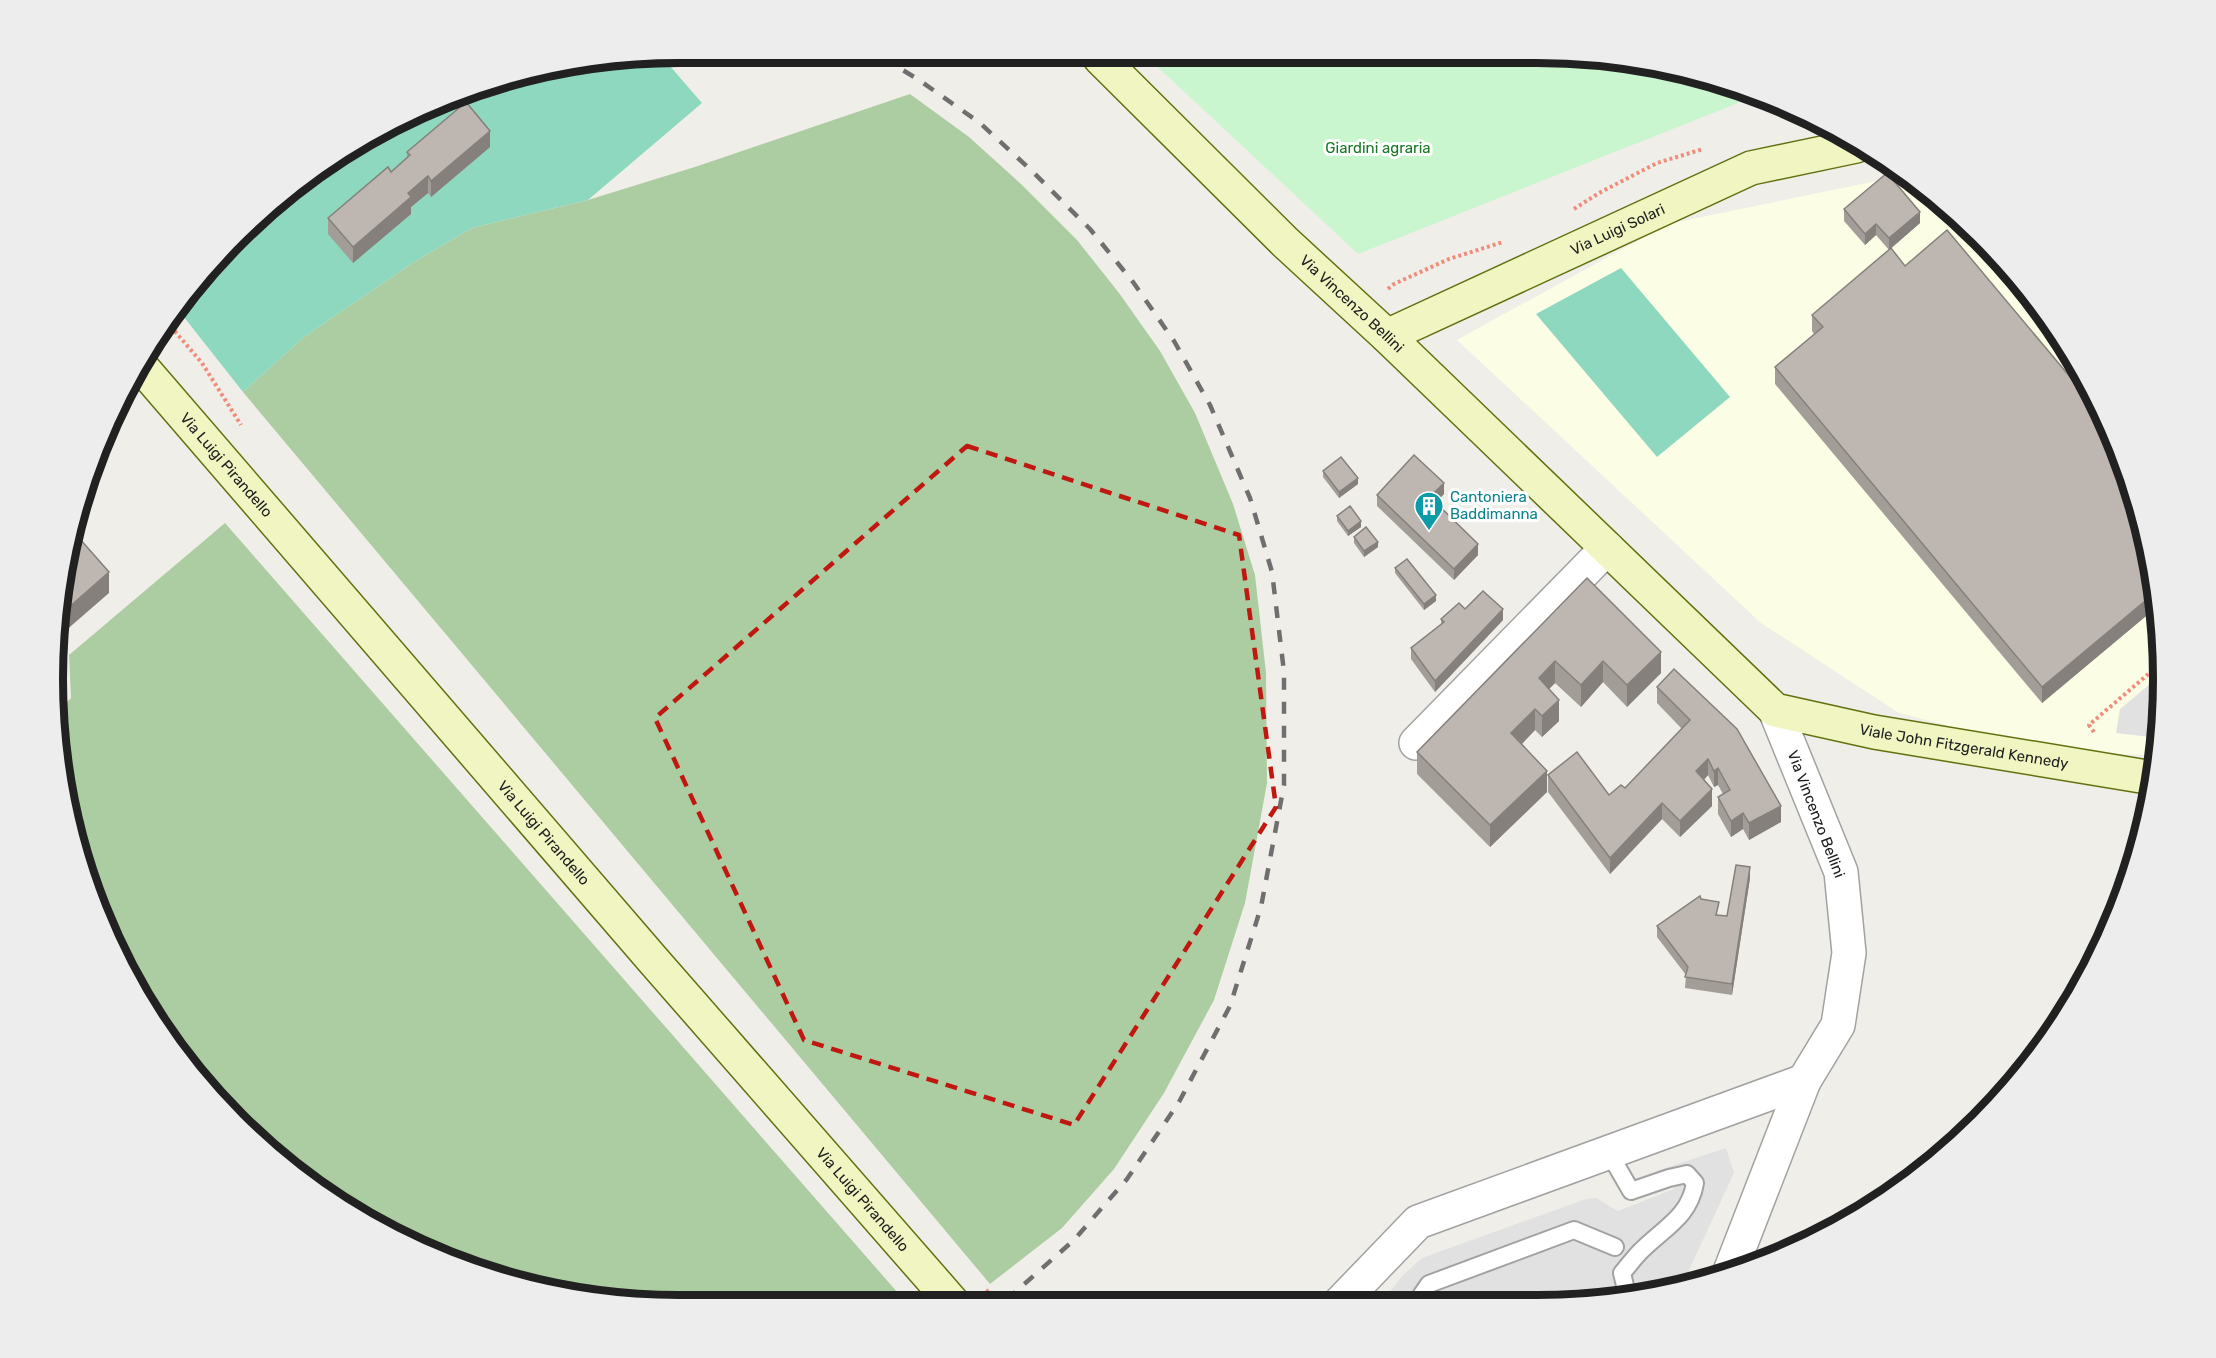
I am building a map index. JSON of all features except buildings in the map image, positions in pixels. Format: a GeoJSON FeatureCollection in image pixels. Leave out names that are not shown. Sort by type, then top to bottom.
{"type":"FeatureCollection","features":[{"type":"Feature","properties":{"kind":"main road","name":"Via Vincenzo Bellini"},"geometry":{"type":"LineString","coordinates":[[1105,63],[1285,242],[1387,336],[1775,710]]}},
{"type":"Feature","properties":{"kind":"main road","name":"Via Luigi Solari"},"geometry":{"type":"LineString","coordinates":[[1387,336],[1751,168],[1848,148]]}},
{"type":"Feature","properties":{"kind":"main road","name":"Via Luigi Pirandello"},"geometry":{"type":"LineString","coordinates":[[146,372],[945,1295]]}},
{"type":"Feature","properties":{"kind":"main road","name":"Viale John Fitzgerald Kennedy"},"geometry":{"type":"LineString","coordinates":[[1775,710],[1874,732],[2145,777]]}},
{"type":"Feature","properties":{"kind":"street"},"geometry":{"type":"LineString","coordinates":[[1416,743],[1607,548]]}},
{"type":"Feature","properties":{"kind":"street","name":"Via Vincenzo Bellini"},"geometry":{"type":"LineString","coordinates":[[1733,1262],[1804,1081],[1838,1025],[1849,953],[1841,872],[1775,710]]}},
{"type":"Feature","properties":{"kind":"street"},"geometry":{"type":"LineString","coordinates":[[1348,1295],[1418,1222],[1804,1081]]}},
{"type":"Feature","properties":{"kind":"lane"},"geometry":{"type":"LineString","coordinates":[[1608,1152],[1631,1191],[1687,1173],[1695,1183],[1693,1197],[1683,1213],[1642,1249],[1622,1273],[1626,1288]]}},
{"type":"Feature","properties":{"kind":"lane"},"geometry":{"type":"LineString","coordinates":[[1422,1295],[1429,1284],[1574,1230],[1615,1247]]}},
{"type":"Feature","properties":{"kind":"path"},"geometry":{"type":"LineString","coordinates":[[1571,210],[1657,163],[1705,149]]}},
{"type":"Feature","properties":{"kind":"path"},"geometry":{"type":"LineString","coordinates":[[1362,313],[1394,284],[1449,260],[1512,238]]}},
{"type":"Feature","properties":{"kind":"path"},"geometry":{"type":"LineString","coordinates":[[2097,734],[2089,726],[2153,670]]}},
{"type":"Feature","properties":{"kind":"highlighted area"},"geometry":{"type":"Polygon","coordinates":[[[967,446],[1239,535],[1276,807],[1074,1125],[804,1040],[655,718],[967,446]]]}},
{"type":"Feature","properties":{"kind":"shaded area"},"geometry":{"type":"Polygon","coordinates":[[[1894,177],[1912,190],[1973,243],[2026,304],[2070,371],[2106,443],[2120,481],[2132,520],[2148,599],[2153,679],[2148,756],[2039,749],[1899,713],[1761,623],[1457,340],[1668,224],[1894,177]]]}},
{"type":"Feature","properties":{"kind":"shaded area"},"geometry":{"type":"Polygon","coordinates":[[[2153,682],[2150,737],[2116,733],[2120,709],[2153,682]]]}},
{"type":"Feature","properties":{"kind":"shaded area"},"geometry":{"type":"Polygon","coordinates":[[[1726,1148],[1734,1173],[1686,1276],[1617,1290],[1577,1294],[1387,1295],[1403,1275],[1422,1258],[1586,1199],[1596,1198],[1618,1211],[1674,1189],[1656,1171],[1726,1148]]]}},
{"type":"Feature","properties":{"kind":"green space"},"geometry":{"type":"Polygon","coordinates":[[[668,63],[702,103],[588,200],[472,228],[414,262],[304,337],[243,392],[182,315],[243,243],[304,190],[337,167],[371,146],[443,110],[520,84],[559,75],[599,68],[668,63]]]}},
{"type":"Feature","properties":{"kind":"green space","name":"Giardini agraria"},"geometry":{"type":"Polygon","coordinates":[[[1153,63],[1577,64],[1657,75],[1696,84],[1746,100],[1358,254],[1153,63]]]}},
{"type":"Feature","properties":{"kind":"green space"},"geometry":{"type":"Polygon","coordinates":[[[910,94],[969,137],[1021,184],[1077,240],[1119,293],[1160,351],[1195,413],[1233,504],[1255,575],[1266,673],[1267,783],[1245,903],[1214,1000],[1164,1093],[1114,1169],[1062,1228],[990,1284],[243,392],[304,337],[414,262],[472,228],[588,200],[698,166],[910,94]]]}},
{"type":"Feature","properties":{"kind":"green space"},"geometry":{"type":"Polygon","coordinates":[[[1621,268],[1730,397],[1657,457],[1536,314],[1621,268]]]}},
{"type":"Feature","properties":{"kind":"green space"},"geometry":{"type":"Polygon","coordinates":[[[225,523],[900,1295],[639,1294],[559,1283],[520,1274],[443,1248],[371,1212],[304,1168],[243,1115],[190,1054],[146,987],[110,915],[84,838],[68,759],[64,705],[71,698],[69,655],[225,523]]]}},
{"type":"Feature","properties":{"kind":"railway"},"geometry":{"type":"LineString","coordinates":[[891,63],[980,123],[1033,172],[1090,229],[1133,282],[1174,341],[1210,405],[1250,498],[1272,572],[1284,672],[1284,785],[1261,907],[1230,1006],[1179,1102],[1127,1179],[1074,1240],[1012,1295]]}},
{"type":"Feature","properties":{"kind":"place","name":"Cantoniera Baddimanna"},"geometry":{"type":"Point","coordinates":[1429,532]}}]}
